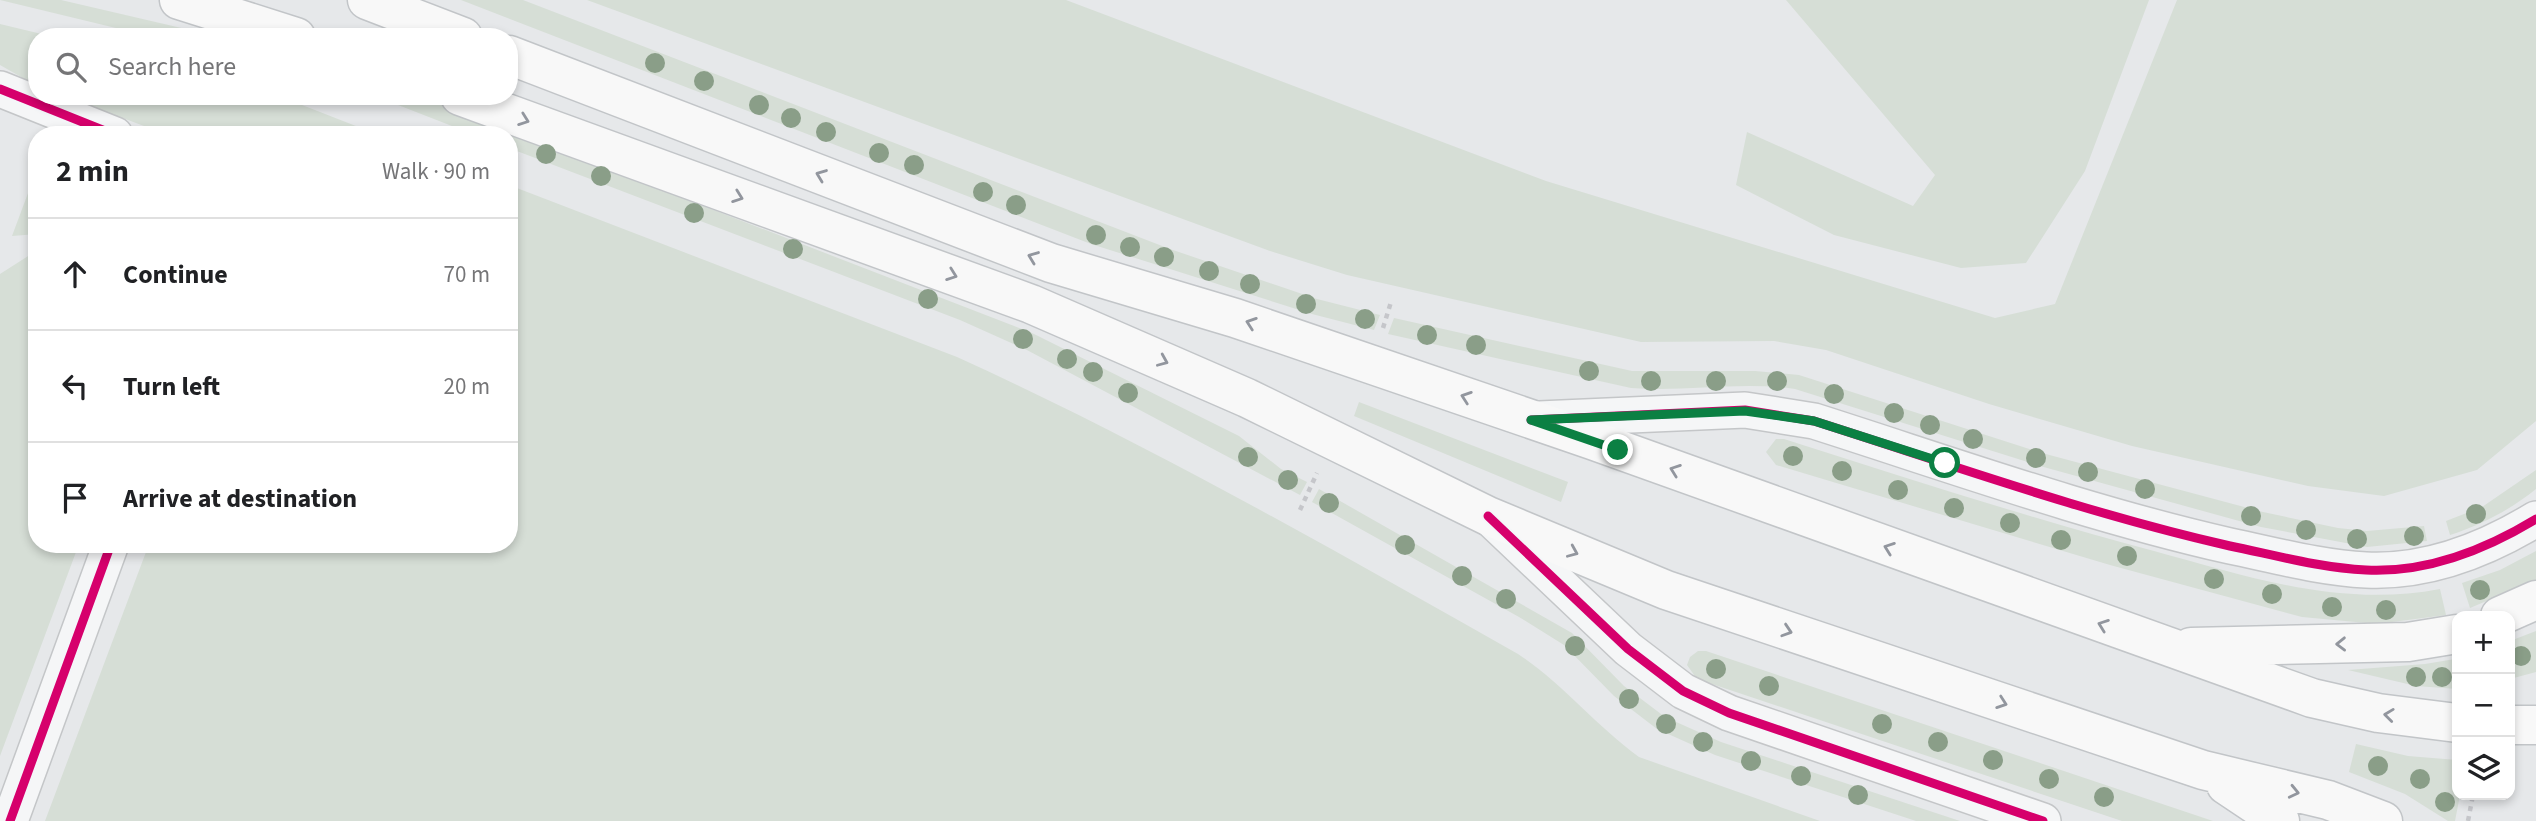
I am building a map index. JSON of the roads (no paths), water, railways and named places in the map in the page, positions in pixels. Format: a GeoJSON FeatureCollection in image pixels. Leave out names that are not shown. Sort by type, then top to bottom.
{"type":"FeatureCollection","features":[{"type":"Feature","properties":{"kind":"main road"},"geometry":{"type":"LineString","coordinates":[[179,0],[268,28]]}},
{"type":"Feature","properties":{"kind":"main road"},"geometry":{"type":"LineString","coordinates":[[367,0],[440,28]]}},
{"type":"Feature","properties":{"kind":"main road"},"geometry":{"type":"LineString","coordinates":[[518,58],[1051,263],[1235,318],[1531,420],[2312,698],[2378,713],[2452,722]]}},
{"type":"Feature","properties":{"kind":"main road"},"geometry":{"type":"LineString","coordinates":[[485,105],[1031,304],[1247,398],[1488,516],[1665,590],[2203,770],[2328,800],[2383,821]]}},
{"type":"Feature","properties":{"kind":"main road"},"geometry":{"type":"LineString","coordinates":[[2511,611],[2536,600]]}},
{"type":"Feature","properties":{"kind":"main road"},"geometry":{"type":"LineString","coordinates":[[2167,648],[2407,642],[2452,635]]}},
{"type":"Feature","properties":{"kind":"main road"},"geometry":{"type":"LineString","coordinates":[[2515,725],[2536,725]]}},
{"type":"Feature","properties":{"kind":"main road"},"geometry":{"type":"LineString","coordinates":[[2203,770],[2280,821]]}},
{"type":"Feature","properties":{"kind":"street"},"geometry":{"type":"LineString","coordinates":[[0,89],[28,100]]}},
{"type":"Feature","properties":{"kind":"street"},"geometry":{"type":"LineString","coordinates":[[40,105],[92,126]]}},
{"type":"Feature","properties":{"kind":"street"},"geometry":{"type":"LineString","coordinates":[[1531,420],[1745,411],[1814,421],[2077,505],[2185,536],[2267,554],[2366,570],[2404,568],[2447,560],[2496,544],[2536,519]]}},
{"type":"Feature","properties":{"kind":"street"},"geometry":{"type":"LineString","coordinates":[[1488,516],[1628,649],[1683,691],[1729,713],[2043,821]]}},
{"type":"Feature","properties":{"kind":"street"},"geometry":{"type":"LineString","coordinates":[[10,821],[13,778],[107,553]]}}]}
